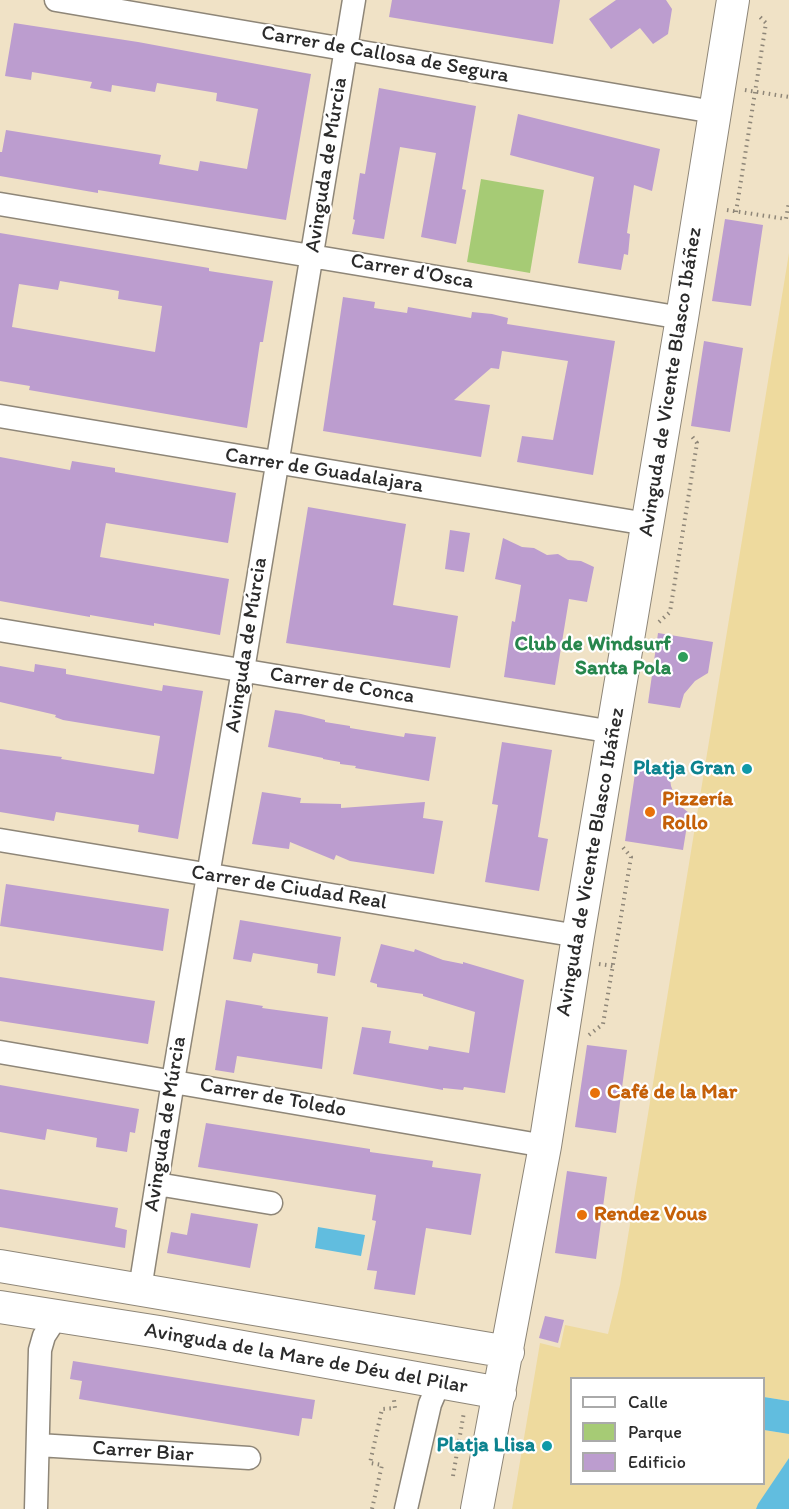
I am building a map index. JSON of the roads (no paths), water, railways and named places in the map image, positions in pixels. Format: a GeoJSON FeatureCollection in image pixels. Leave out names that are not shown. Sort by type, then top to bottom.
{"type":"FeatureCollection","features":[{"type":"Feature","properties":{"kind":"street","name":"Carrer de Callosa de Segura"},"geometry":{"type":"LineString","coordinates":[[56,0],[714,112]]}},
{"type":"Feature","properties":{"kind":"street","name":"Avinguda de Múrcia"},"geometry":{"type":"LineString","coordinates":[[140,1289],[354,0]]}},
{"type":"Feature","properties":{"kind":"street","name":"Avinguda de Vicente Blasco Ibáñez"},"geometry":{"type":"LineString","coordinates":[[477,1509],[545,1146],[714,112],[745,3]]}},
{"type":"Feature","properties":{"kind":"street","name":"Carrer d'Osca"},"geometry":{"type":"LineString","coordinates":[[0,204],[682,318]]}},
{"type":"Feature","properties":{"kind":"street","name":"Carrer de Guadalajara"},"geometry":{"type":"LineString","coordinates":[[0,416],[647,524]]}},
{"type":"Feature","properties":{"kind":"street","name":"Carrer de Conca"},"geometry":{"type":"LineString","coordinates":[[0,630],[613,732]]}},
{"type":"Feature","properties":{"kind":"street","name":"Carrer de Ciudad Real"},"geometry":{"type":"LineString","coordinates":[[0,840],[578,936]]}},
{"type":"Feature","properties":{"kind":"street","name":"Carrer de Toledo"},"geometry":{"type":"LineString","coordinates":[[0,1052],[545,1146]]}},
{"type":"Feature","properties":{"kind":"street"},"geometry":{"type":"LineString","coordinates":[[157,1184],[271,1203]]}},
{"type":"Feature","properties":{"kind":"street","name":"Avinguda de la Mare de Déu del Pilar"},"geometry":{"type":"LineString","coordinates":[[0,1266],[508,1352]]}},
{"type":"Feature","properties":{"kind":"street","name":"Avinguda de la Mare de Déu del Pilar"},"geometry":{"type":"LineString","coordinates":[[113,1325],[128,1316],[135,1305],[140,1289]]}},
{"type":"Feature","properties":{"kind":"street","name":"Avinguda de la Mare de Déu del Pilar"},"geometry":{"type":"LineString","coordinates":[[0,1306],[500,1393]]}},
{"type":"Feature","properties":{"kind":"street"},"geometry":{"type":"LineString","coordinates":[[36,1509],[40,1350],[44,1336],[57,1316]]}},
{"type":"Feature","properties":{"kind":"street"},"geometry":{"type":"LineString","coordinates":[[406,1509],[430,1404],[436,1390],[445,1382]]}},
{"type":"Feature","properties":{"kind":"street","name":"Carrer Biar"},"geometry":{"type":"LineString","coordinates":[[38,1445],[249,1458]]}},
{"type":"Feature","properties":{"kind":"water"},"geometry":{"type":"Polygon","coordinates":[[[318,1227],[365,1235],[361,1256],[315,1248],[318,1227]]]}},
{"type":"Feature","properties":{"kind":"water"},"geometry":{"type":"Polygon","coordinates":[[[765,1397],[789,1401],[789,1434],[765,1430],[765,1397]]]}},
{"type":"Feature","properties":{"kind":"water"},"geometry":{"type":"Polygon","coordinates":[[[789,1458],[789,1509],[756,1509],[758,1504],[789,1458]]]}},
{"type":"Feature","properties":{"kind":"place","name":"Club de Windsurf Santa Pola"},"geometry":{"type":"Point","coordinates":[683,657]}},
{"type":"Feature","properties":{"kind":"place","name":"Platja Gran"},"geometry":{"type":"Point","coordinates":[747,769]}},
{"type":"Feature","properties":{"kind":"place","name":"Pizzería Rollo"},"geometry":{"type":"Point","coordinates":[650,812]}},
{"type":"Feature","properties":{"kind":"place","name":"Café de la Mar"},"geometry":{"type":"Point","coordinates":[595,1093]}},
{"type":"Feature","properties":{"kind":"place","name":"Rendez Vous"},"geometry":{"type":"Point","coordinates":[582,1215]}},
{"type":"Feature","properties":{"kind":"place","name":"Platja Llisa"},"geometry":{"type":"Point","coordinates":[547,1446]}}]}
